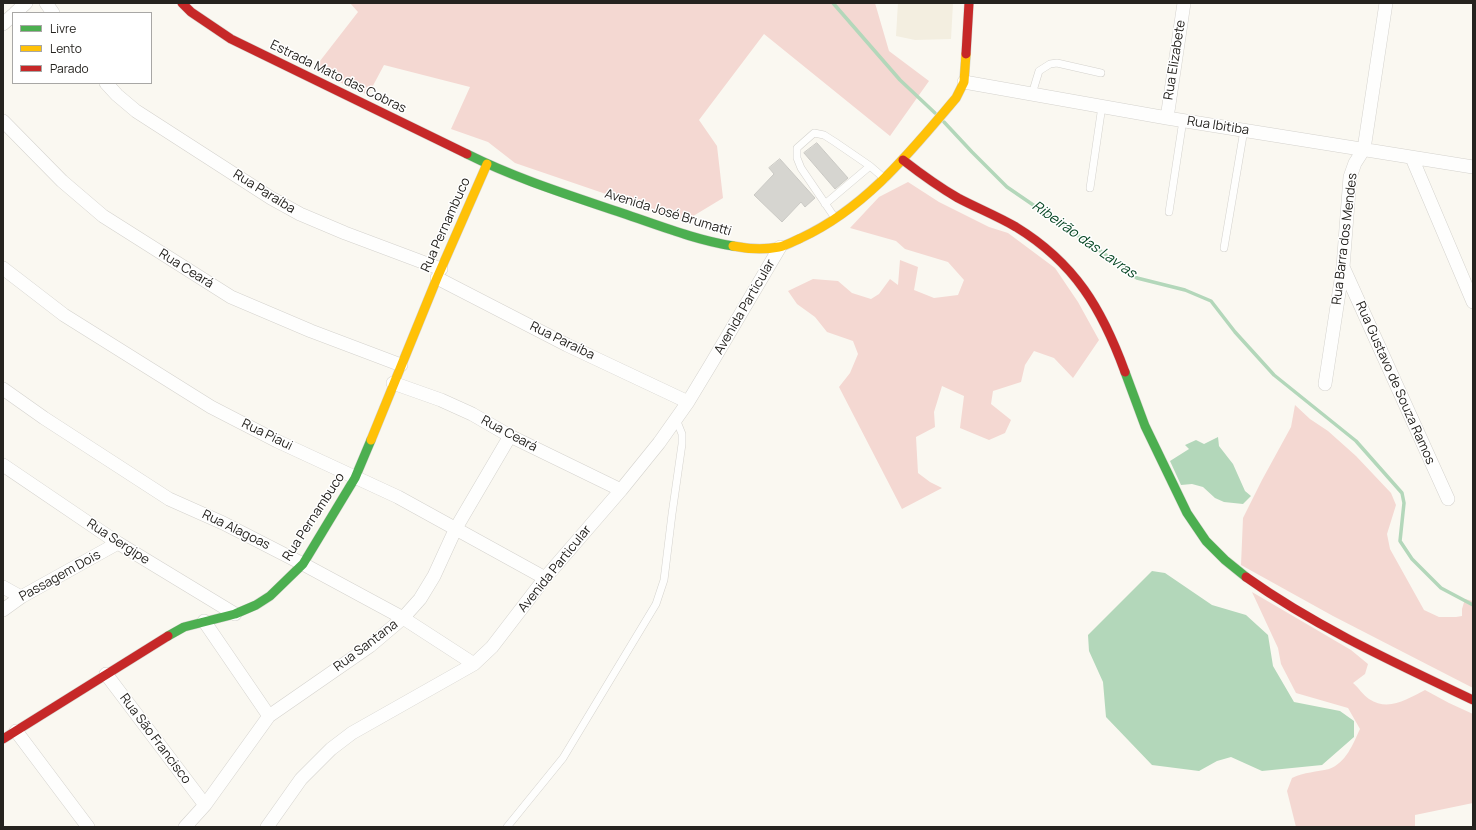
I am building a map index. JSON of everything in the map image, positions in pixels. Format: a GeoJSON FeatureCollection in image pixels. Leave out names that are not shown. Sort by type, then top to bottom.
{"type":"FeatureCollection","features":[{"type":"Feature","properties":{"kind":"street"},"geometry":{"type":"LineString","coordinates":[[16,12],[26,3]]}},
{"type":"Feature","properties":{"kind":"street"},"geometry":{"type":"LineString","coordinates":[[46,3],[52,12]]}},
{"type":"Feature","properties":{"kind":"street","name":"Estrada Mato das Cobras"},"geometry":{"type":"LineString","coordinates":[[182,3],[191,12],[230,39],[487,164]]}},
{"type":"Feature","properties":{"kind":"street","name":"Avenida José Brumatti"},"geometry":{"type":"LineString","coordinates":[[487,164],[524,180],[663,227],[719,244],[749,249],[780,247],[809,234],[836,219],[885,179],[904,160],[956,98],[964,82],[969,3]]}},
{"type":"Feature","properties":{"kind":"street","name":"Rua Elizabete"},"geometry":{"type":"LineString","coordinates":[[1167,118],[1184,3]]}},
{"type":"Feature","properties":{"kind":"street","name":"Rua Barra dos Mendes"},"geometry":{"type":"LineString","coordinates":[[1325,384],[1343,267],[1350,177],[1355,163],[1364,149],[1386,3]]}},
{"type":"Feature","properties":{"kind":"street"},"geometry":{"type":"LineString","coordinates":[[3,24],[12,16]]}},
{"type":"Feature","properties":{"kind":"street","name":"Rua Ibitiba"},"geometry":{"type":"LineString","coordinates":[[964,82],[1167,118],[1473,167]]}},
{"type":"Feature","properties":{"kind":"street","name":"Rua Paraíba"},"geometry":{"type":"LineString","coordinates":[[107,84],[117,95],[136,111],[294,211],[439,273],[567,345],[688,402]]}},
{"type":"Feature","properties":{"kind":"street","name":"Rua Ceará"},"geometry":{"type":"LineString","coordinates":[[3,121],[62,181],[104,216],[224,293],[311,331],[401,365]]}},
{"type":"Feature","properties":{"kind":"street"},"geometry":{"type":"LineString","coordinates":[[1412,158],[1473,302]]}},
{"type":"Feature","properties":{"kind":"street"},"geometry":{"type":"LineString","coordinates":[[904,160],[927,178],[950,193],[1008,222],[1032,238],[1058,260],[1077,279],[1094,303],[1110,331],[1139,411],[1191,521],[1208,542],[1228,562],[1247,579],[1321,625],[1473,700]]}},
{"type":"Feature","properties":{"kind":"street","name":"Rua Pernambuco"},"geometry":{"type":"LineString","coordinates":[[3,739],[149,647],[184,627],[235,614],[256,605],[270,596],[303,564],[356,478],[439,273],[487,164]]}},
{"type":"Feature","properties":{"kind":"street","name":"Avenida Particular"},"geometry":{"type":"LineString","coordinates":[[267,827],[301,779],[331,749],[364,727],[474,664],[492,647],[545,578],[660,443],[688,402],[780,247]]}},
{"type":"Feature","properties":{"kind":"street","name":"Rua Gustavo de Souza Ramos"},"geometry":{"type":"LineString","coordinates":[[1343,267],[1448,499]]}},
{"type":"Feature","properties":{"kind":"street","name":"Rua Piaui"},"geometry":{"type":"LineString","coordinates":[[3,268],[64,315],[211,407],[277,441],[398,497],[545,578]]}},
{"type":"Feature","properties":{"kind":"street","name":"Rua Ceará"},"geometry":{"type":"LineString","coordinates":[[394,383],[447,402],[472,414],[510,436],[621,490]]}},
{"type":"Feature","properties":{"kind":"street","name":"Rua Alagoas"},"geometry":{"type":"LineString","coordinates":[[3,389],[169,499],[223,523],[403,618],[474,664]]}},
{"type":"Feature","properties":{"kind":"street","name":"Rua Santana"},"geometry":{"type":"LineString","coordinates":[[185,827],[204,805],[269,716],[370,646],[403,618],[420,599],[434,576],[456,528],[510,436]]}},
{"type":"Feature","properties":{"kind":"street","name":"Rua Sergipe"},"geometry":{"type":"LineString","coordinates":[[3,465],[118,543],[235,614]]}},
{"type":"Feature","properties":{"kind":"street","name":"Passagem Dois"},"geometry":{"type":"LineString","coordinates":[[3,610],[21,597],[118,543]]}},
{"type":"Feature","properties":{"kind":"street"},"geometry":{"type":"LineString","coordinates":[[3,587],[21,597]]}},
{"type":"Feature","properties":{"kind":"street"},"geometry":{"type":"LineString","coordinates":[[204,621],[269,716]]}},
{"type":"Feature","properties":{"kind":"street","name":"Rua São Francisco"},"geometry":{"type":"LineString","coordinates":[[106,674],[204,805]]}},
{"type":"Feature","properties":{"kind":"street"},"geometry":{"type":"LineString","coordinates":[[16,731],[88,827]]}},
{"type":"Feature","properties":{"kind":"lane"},"geometry":{"type":"LineString","coordinates":[[1032,94],[1039,71],[1050,64],[1057,64],[1101,73]]}},
{"type":"Feature","properties":{"kind":"lane"},"geometry":{"type":"LineString","coordinates":[[1090,188],[1102,106]]}},
{"type":"Feature","properties":{"kind":"lane"},"geometry":{"type":"LineString","coordinates":[[1169,212],[1183,120]]}},
{"type":"Feature","properties":{"kind":"lane"},"geometry":{"type":"LineString","coordinates":[[1224,248],[1244,130]]}},
{"type":"Feature","properties":{"kind":"lane"},"geometry":{"type":"LineString","coordinates":[[836,219],[801,168],[797,158],[797,148],[814,133],[824,135],[870,166],[885,179]]}},
{"type":"Feature","properties":{"kind":"lane"},"geometry":{"type":"LineString","coordinates":[[825,204],[870,166]]}},
{"type":"Feature","properties":{"kind":"lane"},"geometry":{"type":"LineString","coordinates":[[507,827],[563,758],[656,604],[664,580],[682,444],[682,434],[676,419]]}},
{"type":"Feature","properties":{"kind":"shaded area"},"geometry":{"type":"Polygon","coordinates":[[[350,3],[875,3],[889,51],[929,81],[890,136],[764,34],[699,120],[717,146],[723,198],[685,221],[515,163],[488,142],[451,129],[470,87],[384,65],[368,95],[313,70],[358,12],[350,3]]]}},
{"type":"Feature","properties":{"kind":"shaded area"},"geometry":{"type":"Polygon","coordinates":[[[898,3],[953,3],[951,39],[915,40],[896,36],[898,3]]]}},
{"type":"Feature","properties":{"kind":"shaded area"},"geometry":{"type":"Polygon","coordinates":[[[908,182],[939,202],[989,227],[1008,233],[1055,268],[1078,302],[1099,340],[1073,378],[1054,358],[1034,351],[1025,365],[1021,382],[993,391],[991,404],[1011,420],[1005,433],[989,440],[960,428],[964,396],[942,386],[934,412],[935,427],[916,437],[918,473],[930,482],[942,488],[902,509],[839,387],[850,373],[858,354],[853,341],[827,332],[815,317],[797,304],[788,291],[813,279],[838,281],[852,293],[871,299],[879,294],[890,279],[898,285],[900,260],[918,267],[914,290],[934,298],[958,295],[964,280],[948,262],[905,249],[896,241],[850,228],[879,197],[908,182]]]}},
{"type":"Feature","properties":{"kind":"shaded area"},"geometry":{"type":"Polygon","coordinates":[[[1295,405],[1310,419],[1328,431],[1356,456],[1391,493],[1396,505],[1387,534],[1390,549],[1424,610],[1439,617],[1462,616],[1462,609],[1465,599],[1473,601],[1473,688],[1333,616],[1241,565],[1243,518],[1291,427],[1295,405]]]}},
{"type":"Feature","properties":{"kind":"shaded area"},"geometry":{"type":"Polygon","coordinates":[[[1218,437],[1219,446],[1233,464],[1245,491],[1251,496],[1243,504],[1224,502],[1215,498],[1203,487],[1192,484],[1181,485],[1170,461],[1189,449],[1185,445],[1196,440],[1204,444],[1218,437]]]}},
{"type":"Feature","properties":{"kind":"shaded area"},"geometry":{"type":"Polygon","coordinates":[[[1152,571],[1165,573],[1212,605],[1246,615],[1268,635],[1273,666],[1294,702],[1340,711],[1354,721],[1354,737],[1322,765],[1262,771],[1231,757],[1217,761],[1199,771],[1152,765],[1106,717],[1103,682],[1089,651],[1088,635],[1152,571]]]}},
{"type":"Feature","properties":{"kind":"shaded area"},"geometry":{"type":"Polygon","coordinates":[[[1252,592],[1351,650],[1368,664],[1365,674],[1353,683],[1365,696],[1376,703],[1398,703],[1425,690],[1473,714],[1473,803],[1415,815],[1415,827],[1296,827],[1287,791],[1292,778],[1306,773],[1329,769],[1335,766],[1344,758],[1355,741],[1360,729],[1348,708],[1296,693],[1281,664],[1278,648],[1252,592]]]}},
{"type":"Feature","properties":{"kind":"building"},"geometry":{"type":"Polygon","coordinates":[[[817,143],[848,178],[835,189],[804,153],[817,143]]]}},
{"type":"Feature","properties":{"kind":"building"},"geometry":{"type":"Polygon","coordinates":[[[780,159],[815,198],[805,207],[801,202],[782,222],[754,195],[774,174],[769,168],[780,159]]]}},
{"type":"Feature","properties":{"kind":"waterway","name":"Ribeirão das Lavras"},"geometry":{"type":"LineString","coordinates":[[833,3],[900,80],[935,113]]}},
{"type":"Feature","properties":{"kind":"waterway","name":"Ribeirão das Lavras"},"geometry":{"type":"LineString","coordinates":[[944,122],[1007,187],[1137,278],[1185,290],[1211,301],[1235,332],[1274,375],[1356,441],[1402,493],[1404,503],[1400,541],[1412,559],[1441,588],[1473,605]]}},
{"type":"Feature","properties":{"kind":"traffic: fast"},"geometry":{"type":"LineString","coordinates":[[467,154],[524,179],[563,193],[691,236],[733,246]]}},
{"type":"Feature","properties":{"kind":"traffic: fast"},"geometry":{"type":"LineString","coordinates":[[1125,372],[1145,426],[1187,513],[1206,541],[1225,560],[1246,577]]}},
{"type":"Feature","properties":{"kind":"traffic: fast"},"geometry":{"type":"LineString","coordinates":[[168,636],[184,627],[235,614],[256,605],[270,596],[303,564],[355,478],[371,440]]}},
{"type":"Feature","properties":{"kind":"traffic: slow"},"geometry":{"type":"LineString","coordinates":[[733,246],[761,249],[784,246],[824,226],[867,194],[904,158],[956,98],[964,82],[966,54]]}},
{"type":"Feature","properties":{"kind":"traffic: slow"},"geometry":{"type":"LineString","coordinates":[[371,440],[437,278],[487,164]]}},
{"type":"Feature","properties":{"kind":"traffic: jam"},"geometry":{"type":"LineString","coordinates":[[182,3],[191,12],[231,39],[467,154]]}},
{"type":"Feature","properties":{"kind":"traffic: jam"},"geometry":{"type":"LineString","coordinates":[[966,54],[969,3]]}},
{"type":"Feature","properties":{"kind":"traffic: jam"},"geometry":{"type":"LineString","coordinates":[[903,160],[958,198],[1016,227],[1037,241],[1055,256],[1084,289],[1096,308],[1107,328],[1125,372]]}},
{"type":"Feature","properties":{"kind":"traffic: jam"},"geometry":{"type":"LineString","coordinates":[[1246,577],[1300,612],[1328,628],[1385,658],[1473,700]]}},
{"type":"Feature","properties":{"kind":"traffic: jam"},"geometry":{"type":"LineString","coordinates":[[3,739],[168,636]]}}]}
